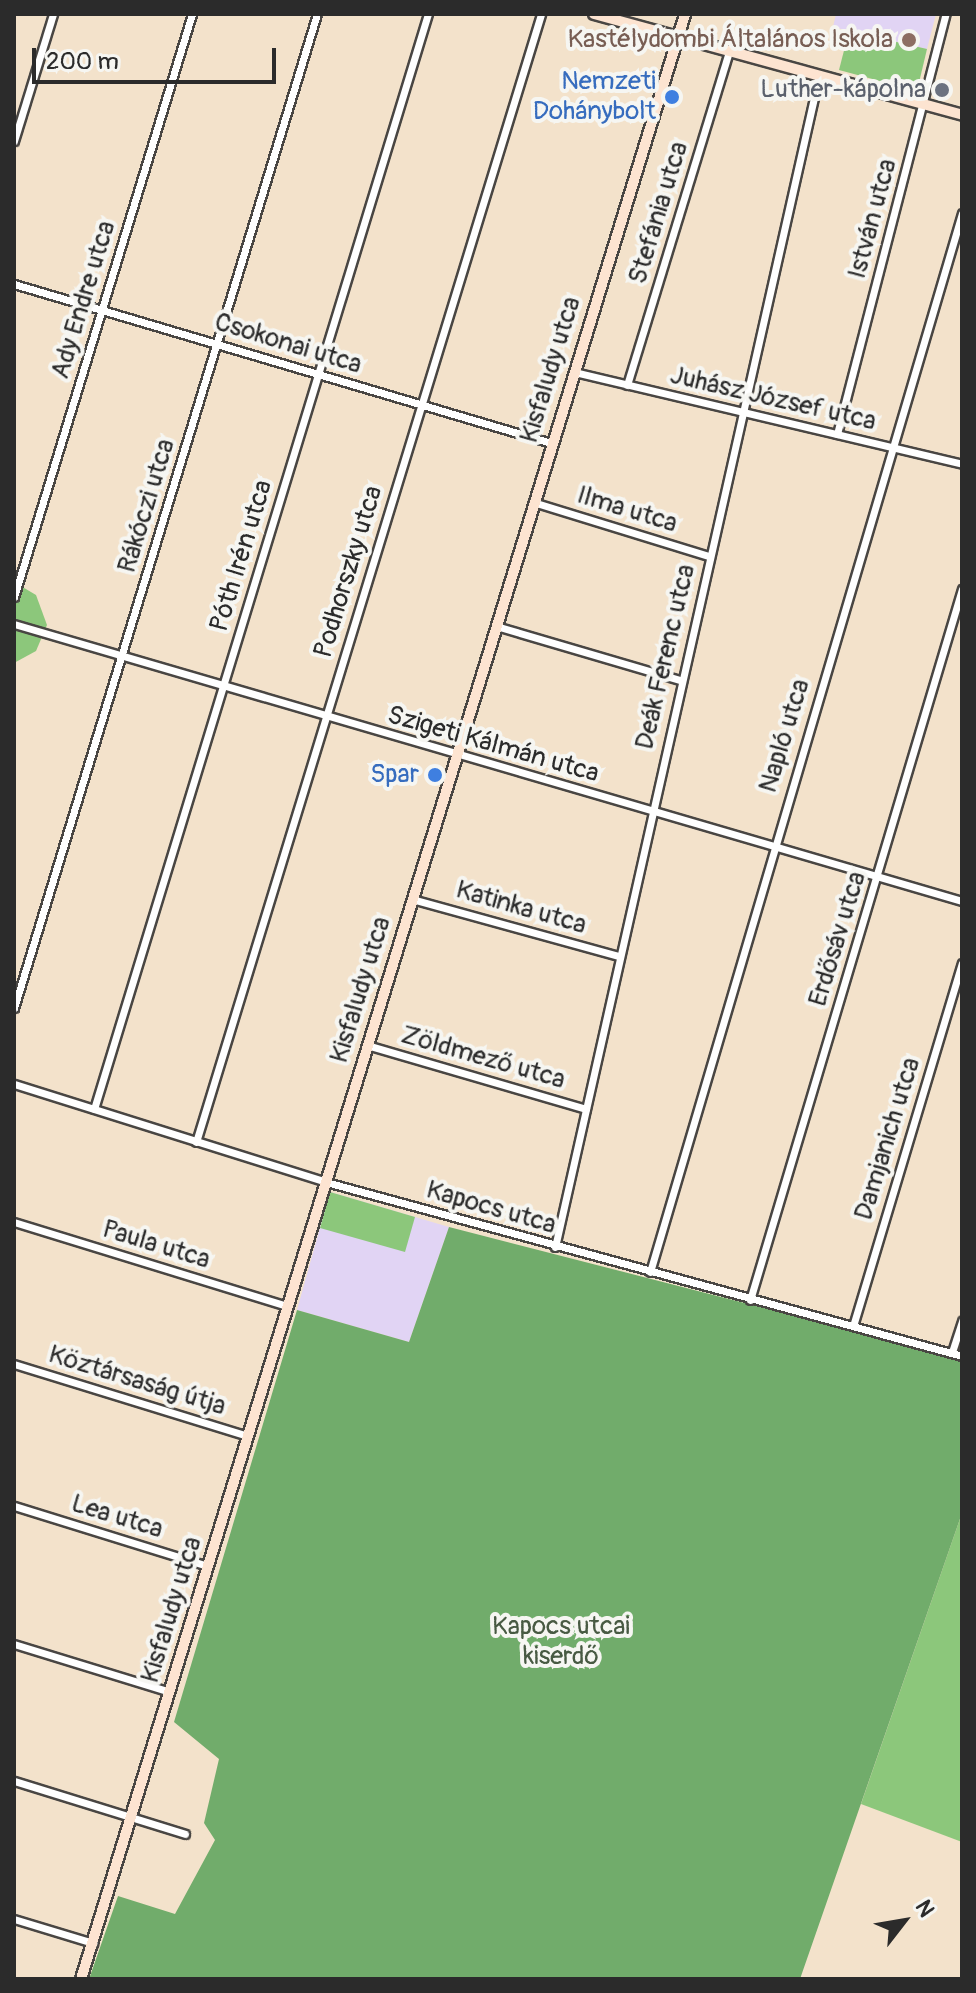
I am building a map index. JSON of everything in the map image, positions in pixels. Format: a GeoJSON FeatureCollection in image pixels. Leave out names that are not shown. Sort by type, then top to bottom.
{"type":"FeatureCollection","features":[{"type":"Feature","properties":{"kind":"street"},"geometry":{"type":"LineString","coordinates":[[14,141],[53,14]]}},
{"type":"Feature","properties":{"kind":"street","name":"Ady Endre utca"},"geometry":{"type":"LineString","coordinates":[[14,597],[192,14]]}},
{"type":"Feature","properties":{"kind":"street","name":"Rákóczi utca"},"geometry":{"type":"LineString","coordinates":[[14,1008],[317,14]]}},
{"type":"Feature","properties":{"kind":"street","name":"Póth Irén utca"},"geometry":{"type":"LineString","coordinates":[[94,1109],[428,14]]}},
{"type":"Feature","properties":{"kind":"street","name":"Podhorszky utca"},"geometry":{"type":"LineString","coordinates":[[196,1142],[541,14]]}},
{"type":"Feature","properties":{"kind":"street"},"geometry":{"type":"LineString","coordinates":[[594,14],[962,115]]}},
{"type":"Feature","properties":{"kind":"street","name":"Kisfaludy utca"},"geometry":{"type":"LineString","coordinates":[[81,1979],[454,756],[685,14]]}},
{"type":"Feature","properties":{"kind":"street","name":"István utca"},"geometry":{"type":"LineString","coordinates":[[837,434],[946,14]]}},
{"type":"Feature","properties":{"kind":"street","name":"Stefánia utca"},"geometry":{"type":"LineString","coordinates":[[627,385],[729,51]]}},
{"type":"Feature","properties":{"kind":"street","name":"Deák Ferenc utca"},"geometry":{"type":"LineString","coordinates":[[555,1247],[680,680],[819,76]]}},
{"type":"Feature","properties":{"kind":"street","name":"Napló utca"},"geometry":{"type":"LineString","coordinates":[[650,1272],[773,846],[962,213]]}},
{"type":"Feature","properties":{"kind":"street","name":"Csokonai utca"},"geometry":{"type":"LineString","coordinates":[[14,284],[551,443]]}},
{"type":"Feature","properties":{"kind":"street","name":"Juhász József utca"},"geometry":{"type":"LineString","coordinates":[[574,372],[962,464]]}},
{"type":"Feature","properties":{"kind":"street","name":"Ilma utca"},"geometry":{"type":"LineString","coordinates":[[533,502],[709,556]]}},
{"type":"Feature","properties":{"kind":"street","name":"Erdősáv utca"},"geometry":{"type":"LineString","coordinates":[[750,1300],[962,589]]}},
{"type":"Feature","properties":{"kind":"street","name":"Szigeti Kálmán utca"},"geometry":{"type":"LineString","coordinates":[[14,624],[454,756],[962,901]]}},
{"type":"Feature","properties":{"kind":"street"},"geometry":{"type":"LineString","coordinates":[[496,626],[680,680]]}},
{"type":"Feature","properties":{"kind":"street","name":"Katinka utca"},"geometry":{"type":"LineString","coordinates":[[412,899],[619,956]]}},
{"type":"Feature","properties":{"kind":"street","name":"Damjanich utca"},"geometry":{"type":"LineString","coordinates":[[853,1326],[962,963]]}},
{"type":"Feature","properties":{"kind":"street","name":"Zöldmező utca"},"geometry":{"type":"LineString","coordinates":[[367,1045],[586,1109]]}},
{"type":"Feature","properties":{"kind":"street","name":"Kapocs utca"},"geometry":{"type":"LineString","coordinates":[[14,1084],[326,1182],[962,1356]]}},
{"type":"Feature","properties":{"kind":"street","name":"Paula utca"},"geometry":{"type":"LineString","coordinates":[[14,1222],[287,1306]]}},
{"type":"Feature","properties":{"kind":"street"},"geometry":{"type":"LineString","coordinates":[[952,1352],[962,1321]]}},
{"type":"Feature","properties":{"kind":"street","name":"Köztársaság útja"},"geometry":{"type":"LineString","coordinates":[[14,1364],[248,1436]]}},
{"type":"Feature","properties":{"kind":"street","name":"Lea utca"},"geometry":{"type":"LineString","coordinates":[[14,1506],[208,1566]]}},
{"type":"Feature","properties":{"kind":"street"},"geometry":{"type":"LineString","coordinates":[[14,1644],[170,1692]]}},
{"type":"Feature","properties":{"kind":"street"},"geometry":{"type":"LineString","coordinates":[[14,1781],[185,1834]]}},
{"type":"Feature","properties":{"kind":"street"},"geometry":{"type":"LineString","coordinates":[[14,1919],[93,1943]]}},
{"type":"Feature","properties":{"kind":"shaded area","name":"Kastélydombi Általános Iskola"},"geometry":{"type":"Polygon","coordinates":[[[836,14],[936,14],[927,49],[833,27],[836,14]]]}},
{"type":"Feature","properties":{"kind":"shaded area"},"geometry":{"type":"Polygon","coordinates":[[[330,1192],[449,1227],[409,1342],[297,1310],[330,1192]]]}},
{"type":"Feature","properties":{"kind":"green space"},"geometry":{"type":"Polygon","coordinates":[[[849,31],[927,49],[917,91],[839,70],[849,31]]]}},
{"type":"Feature","properties":{"kind":"green space"},"geometry":{"type":"Polygon","coordinates":[[[14,582],[36,595],[47,625],[36,651],[14,663],[14,582]]]}},
{"type":"Feature","properties":{"kind":"green space"},"geometry":{"type":"Polygon","coordinates":[[[330,1192],[415,1217],[405,1252],[320,1228],[330,1192]]]}},
{"type":"Feature","properties":{"kind":"green space","name":"Kapocs utcai kiserdő"},"geometry":{"type":"Polygon","coordinates":[[[449,1227],[962,1359],[962,1513],[800,1979],[89,1979],[118,1896],[175,1914],[215,1840],[204,1823],[219,1759],[174,1722],[297,1310],[409,1342],[449,1227]]]}},
{"type":"Feature","properties":{"kind":"green space"},"geometry":{"type":"Polygon","coordinates":[[[962,1513],[962,1842],[861,1804],[962,1513]]]}},
{"type":"Feature","properties":{"kind":"place","name":"Kastélydombi Általános Iskola"},"geometry":{"type":"Point","coordinates":[909,40]}},
{"type":"Feature","properties":{"kind":"place","name":"Luther-kápolna"},"geometry":{"type":"Point","coordinates":[942,90]}},
{"type":"Feature","properties":{"kind":"place","name":"Nemzeti Dohánybolt"},"geometry":{"type":"Point","coordinates":[672,97]}},
{"type":"Feature","properties":{"kind":"place","name":"Spar"},"geometry":{"type":"Point","coordinates":[435,775]}}]}
